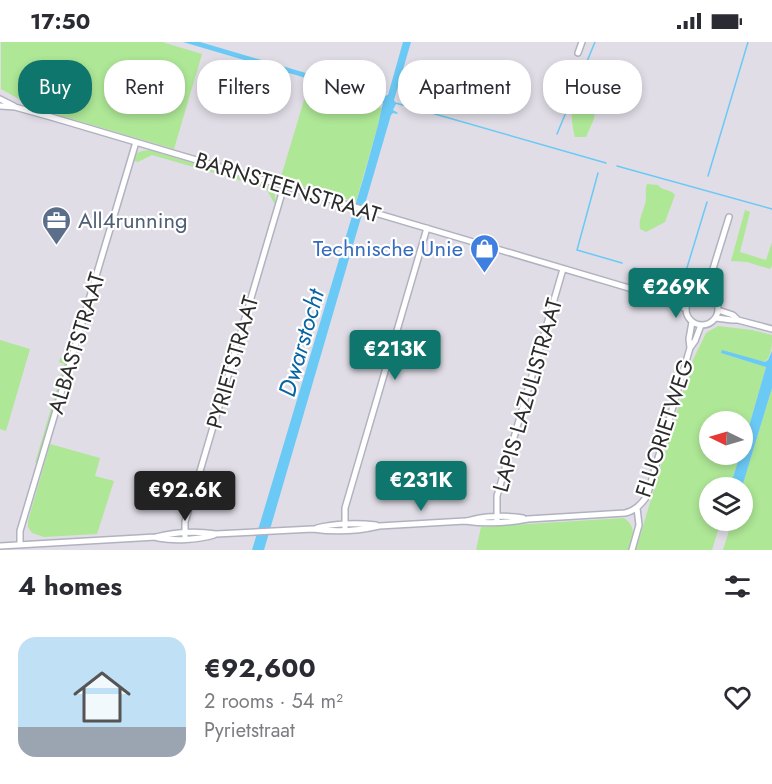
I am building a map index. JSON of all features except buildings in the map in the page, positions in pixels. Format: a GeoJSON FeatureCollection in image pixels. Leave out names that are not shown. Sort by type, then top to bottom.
{"type":"FeatureCollection","features":[{"type":"Feature","properties":{"kind":"street"},"geometry":{"type":"LineString","coordinates":[[578,53],[582,42]]}},
{"type":"Feature","properties":{"kind":"street","name":"BARNSTEENSTRAAT"},"geometry":{"type":"LineString","coordinates":[[0,99],[15,107],[563,269],[664,297],[688,300]]}},
{"type":"Feature","properties":{"kind":"street","name":"BARNSTEENSTRAAT"},"geometry":{"type":"LineString","coordinates":[[0,106],[15,107]]}},
{"type":"Feature","properties":{"kind":"street","name":"ALBASTSTRAAT"},"geometry":{"type":"LineString","coordinates":[[20,545],[24,520],[136,142]]}},
{"type":"Feature","properties":{"kind":"street","name":"PYRIETSTRAAT"},"geometry":{"type":"LineString","coordinates":[[184,536],[185,522],[284,186]]}},
{"type":"Feature","properties":{"kind":"street"},"geometry":{"type":"LineString","coordinates":[[702,293],[712,272],[729,217]]}},
{"type":"Feature","properties":{"kind":"street"},"geometry":{"type":"LineString","coordinates":[[345,527],[345,508],[427,228]]}},
{"type":"Feature","properties":{"kind":"street","name":"LAPIS LAZULISTRAAT"},"geometry":{"type":"LineString","coordinates":[[496,520],[497,496],[563,269]]}},
{"type":"Feature","properties":{"kind":"street"},"geometry":{"type":"LineString","coordinates":[[710,295],[712,272]]}},
{"type":"Feature","properties":{"kind":"street"},"geometry":{"type":"LineString","coordinates":[[702,293],[710,295],[717,303],[716,318],[711,323],[700,325],[692,322],[686,309],[688,300],[702,293]]}},
{"type":"Feature","properties":{"kind":"street","name":"BARNSTEENSTRAAT"},"geometry":{"type":"LineString","coordinates":[[664,297],[669,302],[686,309]]}},
{"type":"Feature","properties":{"kind":"street"},"geometry":{"type":"LineString","coordinates":[[718,310],[733,315],[738,320]]}},
{"type":"Feature","properties":{"kind":"street"},"geometry":{"type":"LineString","coordinates":[[716,318],[738,320],[772,329]]}},
{"type":"Feature","properties":{"kind":"street","name":"FLUORIETWEG"},"geometry":{"type":"LineString","coordinates":[[690,348],[692,322]]}},
{"type":"Feature","properties":{"kind":"street","name":"FLUORIETWEG"},"geometry":{"type":"LineString","coordinates":[[0,546],[156,537],[166,539],[184,536],[206,537],[216,534],[313,529],[326,531],[345,527],[366,529],[379,526],[465,521],[478,523],[496,520],[516,521],[625,513],[637,508],[646,496],[690,348],[700,325]]}},
{"type":"Feature","properties":{"kind":"street","name":"FLUORIETWEG"},"geometry":{"type":"LineString","coordinates":[[632,550],[639,525],[637,508]]}},
{"type":"Feature","properties":{"kind":"shaded area"},"geometry":{"type":"Polygon","coordinates":[[[0,42],[772,42],[772,550],[0,550],[0,42]]]}},
{"type":"Feature","properties":{"kind":"green space"},"geometry":{"type":"Polygon","coordinates":[[[1,42],[162,42],[202,54],[200,60],[197,60],[197,71],[185,112],[185,60],[104,60],[104,114],[184,114],[174,149],[55,114],[92,114],[92,60],[18,60],[18,98],[1,89],[1,42]]]}},
{"type":"Feature","properties":{"kind":"green space"},"geometry":{"type":"Polygon","coordinates":[[[303,104],[303,114],[381,114],[356,202],[280,180],[303,104]]]}},
{"type":"Feature","properties":{"kind":"green space"},"geometry":{"type":"Polygon","coordinates":[[[572,114],[594,114],[586,137],[575,137],[572,114]]]}},
{"type":"Feature","properties":{"kind":"green space"},"geometry":{"type":"Polygon","coordinates":[[[149,150],[266,185],[274,192],[275,203],[266,188],[152,155],[138,162],[134,161],[137,153],[149,150]]]}},
{"type":"Feature","properties":{"kind":"green space"},"geometry":{"type":"Polygon","coordinates":[[[647,184],[658,185],[675,195],[665,222],[646,232],[640,229],[640,225],[647,184]]]}},
{"type":"Feature","properties":{"kind":"green space"},"geometry":{"type":"Polygon","coordinates":[[[745,210],[750,212],[740,252],[766,260],[772,242],[770,269],[747,262],[731,261],[745,210]]]}},
{"type":"Feature","properties":{"kind":"green space"},"geometry":{"type":"Polygon","coordinates":[[[77,315],[80,317],[35,463],[64,364],[59,362],[60,358],[65,359],[77,315]]]}},
{"type":"Feature","properties":{"kind":"green space"},"geometry":{"type":"Polygon","coordinates":[[[718,326],[772,335],[770,353],[765,362],[721,353],[766,367],[753,412],[699,411],[699,465],[737,465],[733,477],[699,477],[699,531],[718,531],[712,550],[636,550],[691,364],[706,333],[718,326]]]}},
{"type":"Feature","properties":{"kind":"green space"},"geometry":{"type":"Polygon","coordinates":[[[0,340],[30,349],[6,431],[0,429],[0,340]]]}},
{"type":"Feature","properties":{"kind":"green space"},"geometry":{"type":"Polygon","coordinates":[[[772,388],[772,550],[723,550],[729,531],[753,531],[753,477],[745,477],[749,465],[753,465],[753,451],[772,388]]]}},
{"type":"Feature","properties":{"kind":"green space"},"geometry":{"type":"Polygon","coordinates":[[[50,444],[100,458],[95,476],[114,481],[97,534],[44,537],[32,533],[28,527],[50,444]]]}},
{"type":"Feature","properties":{"kind":"green space"},"geometry":{"type":"Polygon","coordinates":[[[624,518],[632,529],[633,537],[629,550],[476,550],[481,527],[624,518]]]}},
{"type":"Feature","properties":{"kind":"water"},"geometry":{"type":"Polygon","coordinates":[[[183,42],[200,42],[261,60],[244,60],[183,42]]]}},
{"type":"Feature","properties":{"kind":"water"},"geometry":{"type":"Polygon","coordinates":[[[403,42],[411,42],[406,60],[398,60],[398,86],[393,110],[398,113],[391,115],[264,550],[252,550],[364,176],[380,114],[386,114],[386,96],[403,42]]]}},
{"type":"Feature","properties":{"kind":"water"},"geometry":{"type":"Polygon","coordinates":[[[291,69],[303,72],[303,77],[291,74],[291,69]]]}},
{"type":"Feature","properties":{"kind":"water"},"geometry":{"type":"Polygon","coordinates":[[[722,350],[765,362],[772,351],[772,388],[753,451],[753,412],[766,367],[721,353],[722,350]]]}},
{"type":"Feature","properties":{"kind":"water"},"geometry":{"type":"Polygon","coordinates":[[[737,465],[749,465],[745,477],[733,477],[737,465]]]}},
{"type":"Feature","properties":{"kind":"waterway"},"geometry":{"type":"LineString","coordinates":[[557,134],[595,42]]}},
{"type":"Feature","properties":{"kind":"waterway"},"geometry":{"type":"LineString","coordinates":[[708,176],[748,42]]}},
{"type":"Feature","properties":{"kind":"waterway"},"geometry":{"type":"LineString","coordinates":[[435,114],[606,163]]}},
{"type":"Feature","properties":{"kind":"waterway"},"geometry":{"type":"LineString","coordinates":[[617,166],[772,209]]}},
{"type":"Feature","properties":{"kind":"waterway"},"geometry":{"type":"LineString","coordinates":[[598,173],[577,250],[622,263]]}},
{"type":"Feature","properties":{"kind":"waterway"},"geometry":{"type":"LineString","coordinates":[[634,268],[673,278],[686,271],[707,202]]}},
{"type":"Feature","properties":{"kind":"place","name":"All4running"},"geometry":{"type":"Point","coordinates":[57,246]}},
{"type":"Feature","properties":{"kind":"place","name":"Technische Unie"},"geometry":{"type":"Point","coordinates":[484,274]}},
{"type":"Feature","properties":{"kind":"water label","name":"Dwarstocht"},"geometry":{"type":"Point","coordinates":[301,343]}}]}
